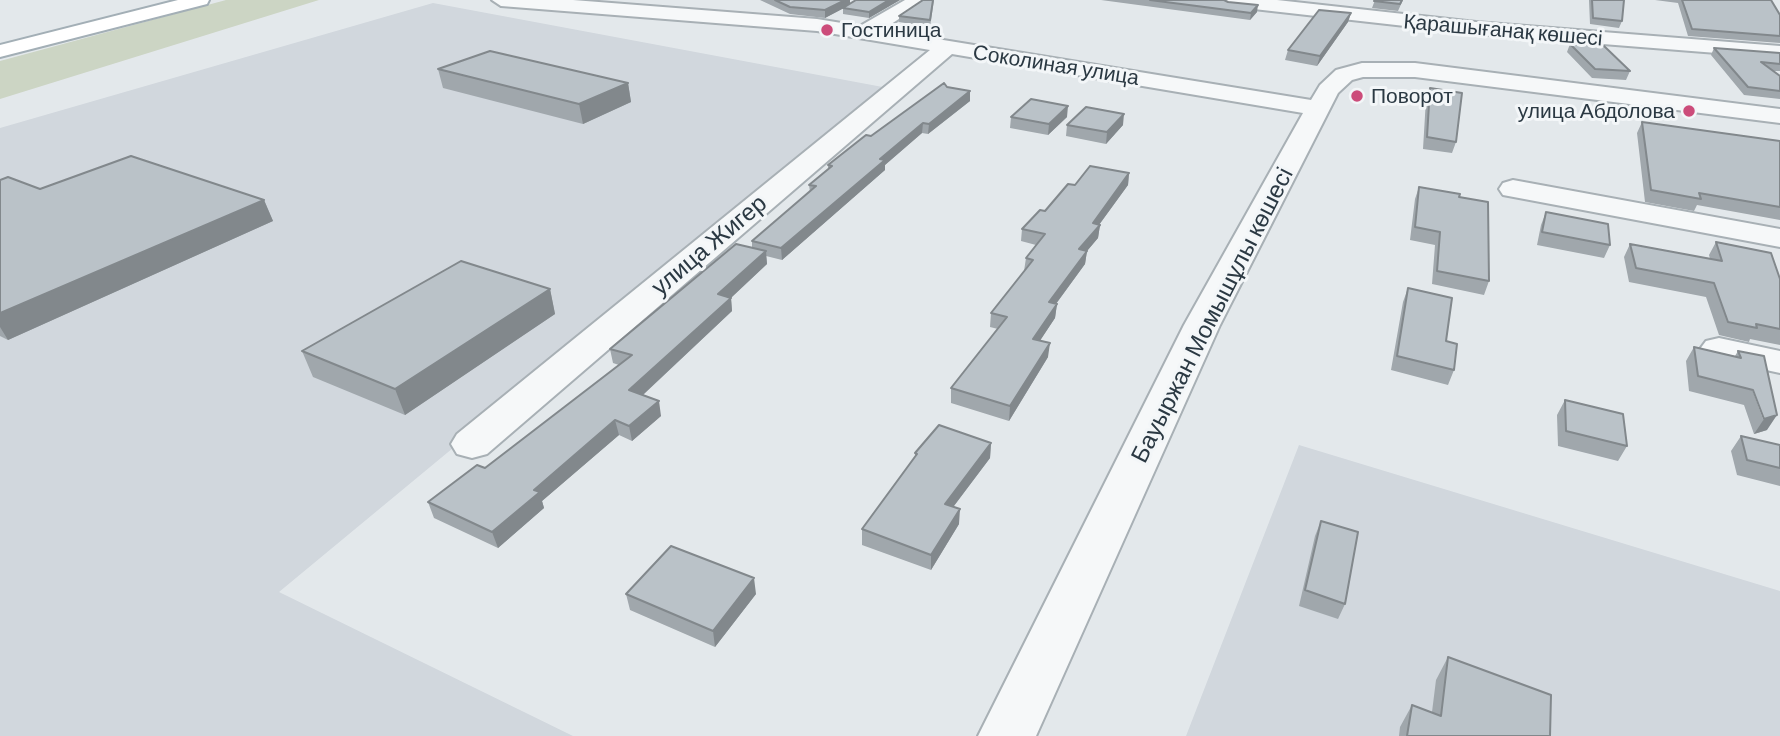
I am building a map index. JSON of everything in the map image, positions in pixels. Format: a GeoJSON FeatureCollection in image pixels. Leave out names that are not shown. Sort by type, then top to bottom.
{"type":"FeatureCollection","features":[{"type":"Feature","properties":{"kind":"main road"},"geometry":{"type":"LineString","coordinates":[[0,51],[200,0]]}},
{"type":"Feature","properties":{"kind":"street","name":"Соколиная улица"},"geometry":{"type":"LineString","coordinates":[[501,0],[817,25],[1318,108]]}},
{"type":"Feature","properties":{"kind":"street"},"geometry":{"type":"LineString","coordinates":[[862,33],[919,0]]}},
{"type":"Feature","properties":{"kind":"street","name":"Қарашығанақ көшесі"},"geometry":{"type":"LineString","coordinates":[[1227,0],[1476,28],[1780,52]]}},
{"type":"Feature","properties":{"kind":"street"},"geometry":{"type":"LineString","coordinates":[[1451,75],[1487,9]]}},
{"type":"Feature","properties":{"kind":"street","name":"улица Жигер"},"geometry":{"type":"LineString","coordinates":[[472,444],[947,47]]}},
{"type":"Feature","properties":{"kind":"street","name":"Бауыржан Момышұлы көшесі"},"geometry":{"type":"LineString","coordinates":[[1007,736],[1202,325],[1328,90],[1344,75],[1362,70],[1415,70],[1780,116]]}},
{"type":"Feature","properties":{"kind":"street"},"geometry":{"type":"LineString","coordinates":[[1513,189],[1780,238]]}},
{"type":"Feature","properties":{"kind":"street"},"geometry":{"type":"LineString","coordinates":[[1718,349],[1780,362]]}},
{"type":"Feature","properties":{"kind":"shaded area"},"geometry":{"type":"Polygon","coordinates":[[[433,3],[888,88],[279,592],[573,736],[0,736],[0,128],[433,3]]]}},
{"type":"Feature","properties":{"kind":"shaded area"},"geometry":{"type":"Polygon","coordinates":[[[1299,445],[1780,591],[1780,736],[1186,736],[1299,445]]]}},
{"type":"Feature","properties":{"kind":"green space"},"geometry":{"type":"Polygon","coordinates":[[[226,0],[319,0],[0,99],[0,61],[226,0]]]}},
{"type":"Feature","properties":{"kind":"building"},"geometry":{"type":"Polygon","coordinates":[[[775,0],[845,0],[825,10],[790,7],[775,0]]]}},
{"type":"Feature","properties":{"kind":"building"},"geometry":{"type":"Polygon","coordinates":[[[856,0],[889,0],[869,12],[843,8],[856,0]]]}},
{"type":"Feature","properties":{"kind":"building"},"geometry":{"type":"Polygon","coordinates":[[[923,0],[933,0],[930,20],[899,16],[923,0]]]}},
{"type":"Feature","properties":{"kind":"building"},"geometry":{"type":"Polygon","coordinates":[[[1150,0],[1224,0],[1258,5],[1251,13],[1150,0]]]}},
{"type":"Feature","properties":{"kind":"building"},"geometry":{"type":"Polygon","coordinates":[[[1375,0],[1402,0],[1400,4],[1375,0]]]}},
{"type":"Feature","properties":{"kind":"building"},"geometry":{"type":"Polygon","coordinates":[[[1592,0],[1624,0],[1622,21],[1593,18],[1592,0]]]}},
{"type":"Feature","properties":{"kind":"building"},"geometry":{"type":"Polygon","coordinates":[[[1682,0],[1771,0],[1780,15],[1780,36],[1692,29],[1682,0]]]}},
{"type":"Feature","properties":{"kind":"building"},"geometry":{"type":"Polygon","coordinates":[[[1319,10],[1351,13],[1320,56],[1288,50],[1319,10]]]}},
{"type":"Feature","properties":{"kind":"building"},"geometry":{"type":"Polygon","coordinates":[[[1570,44],[1604,46],[1630,71],[1595,69],[1570,44]]]}},
{"type":"Feature","properties":{"kind":"building"},"geometry":{"type":"Polygon","coordinates":[[[1714,48],[1780,53],[1780,64],[1761,62],[1780,76],[1780,91],[1748,87],[1714,48]]]}},
{"type":"Feature","properties":{"kind":"building"},"geometry":{"type":"Polygon","coordinates":[[[490,51],[628,83],[579,104],[438,69],[490,51]]]}},
{"type":"Feature","properties":{"kind":"building"},"geometry":{"type":"Polygon","coordinates":[[[944,83],[947,87],[970,91],[929,124],[923,123],[880,159],[885,160],[781,248],[752,241],[816,186],[809,185],[832,166],[828,165],[866,135],[871,136],[944,83]]]}},
{"type":"Feature","properties":{"kind":"building"},"geometry":{"type":"Polygon","coordinates":[[[1430,88],[1462,93],[1456,142],[1427,137],[1430,88]]]}},
{"type":"Feature","properties":{"kind":"building"},"geometry":{"type":"Polygon","coordinates":[[[1031,99],[1068,106],[1049,124],[1011,117],[1031,99]]]}},
{"type":"Feature","properties":{"kind":"building"},"geometry":{"type":"Polygon","coordinates":[[[1086,107],[1124,114],[1107,132],[1067,125],[1086,107]]]}},
{"type":"Feature","properties":{"kind":"building"},"geometry":{"type":"Polygon","coordinates":[[[1642,122],[1780,141],[1780,207],[1699,193],[1701,199],[1651,190],[1642,122]]]}},
{"type":"Feature","properties":{"kind":"building"},"geometry":{"type":"Polygon","coordinates":[[[131,156],[264,200],[0,313],[0,180],[8,177],[40,189],[131,156]]]}},
{"type":"Feature","properties":{"kind":"building"},"geometry":{"type":"Polygon","coordinates":[[[1090,166],[1129,173],[1093,223],[1100,225],[1079,249],[1087,251],[1049,302],[1057,304],[1033,339],[1050,343],[1010,406],[951,388],[1007,317],[991,313],[1033,260],[1026,258],[1045,234],[1022,229],[1040,210],[1045,211],[1068,184],[1075,185],[1090,166]]]}},
{"type":"Feature","properties":{"kind":"building"},"geometry":{"type":"Polygon","coordinates":[[[1419,187],[1488,202],[1489,281],[1437,271],[1440,232],[1415,227],[1419,187]]]}},
{"type":"Feature","properties":{"kind":"building"},"geometry":{"type":"Polygon","coordinates":[[[1546,212],[1608,224],[1610,245],[1542,232],[1546,212]]]}},
{"type":"Feature","properties":{"kind":"building"},"geometry":{"type":"Polygon","coordinates":[[[1716,242],[1771,253],[1780,279],[1780,329],[1728,322],[1714,283],[1636,268],[1630,244],[1722,261],[1716,242]]]}},
{"type":"Feature","properties":{"kind":"building"},"geometry":{"type":"Polygon","coordinates":[[[736,244],[766,251],[718,294],[731,298],[629,390],[659,401],[629,426],[615,420],[534,490],[540,492],[492,532],[428,502],[477,465],[485,468],[632,355],[610,349],[736,244]]]}},
{"type":"Feature","properties":{"kind":"building"},"geometry":{"type":"Polygon","coordinates":[[[461,261],[550,289],[395,389],[302,351],[461,261]]]}},
{"type":"Feature","properties":{"kind":"building"},"geometry":{"type":"Polygon","coordinates":[[[1408,288],[1452,298],[1446,341],[1457,344],[1454,370],[1397,356],[1408,288]]]}},
{"type":"Feature","properties":{"kind":"building"},"geometry":{"type":"Polygon","coordinates":[[[1694,347],[1741,358],[1738,351],[1764,356],[1777,415],[1764,419],[1753,390],[1698,376],[1694,347]]]}},
{"type":"Feature","properties":{"kind":"building"},"geometry":{"type":"Polygon","coordinates":[[[1565,400],[1623,414],[1627,446],[1566,431],[1565,400]]]}},
{"type":"Feature","properties":{"kind":"building"},"geometry":{"type":"Polygon","coordinates":[[[939,425],[991,443],[945,504],[960,509],[931,555],[862,529],[917,454],[915,453],[939,425]]]}},
{"type":"Feature","properties":{"kind":"building"},"geometry":{"type":"Polygon","coordinates":[[[1741,436],[1780,445],[1780,468],[1747,460],[1741,436]]]}},
{"type":"Feature","properties":{"kind":"building"},"geometry":{"type":"Polygon","coordinates":[[[1321,521],[1358,532],[1345,604],[1305,590],[1321,521]]]}},
{"type":"Feature","properties":{"kind":"building"},"geometry":{"type":"Polygon","coordinates":[[[671,546],[754,578],[713,631],[626,594],[671,546]]]}},
{"type":"Feature","properties":{"kind":"building"},"geometry":{"type":"Polygon","coordinates":[[[1448,657],[1551,695],[1550,736],[1407,736],[1412,705],[1441,716],[1448,657]]]}},
{"type":"Feature","properties":{"kind":"place","name":"Гостиница"},"geometry":{"type":"Point","coordinates":[827,30]}},
{"type":"Feature","properties":{"kind":"place","name":"Поворот"},"geometry":{"type":"Point","coordinates":[1357,96]}},
{"type":"Feature","properties":{"kind":"place","name":"улица Абдолова"},"geometry":{"type":"Point","coordinates":[1689,111]}}]}
